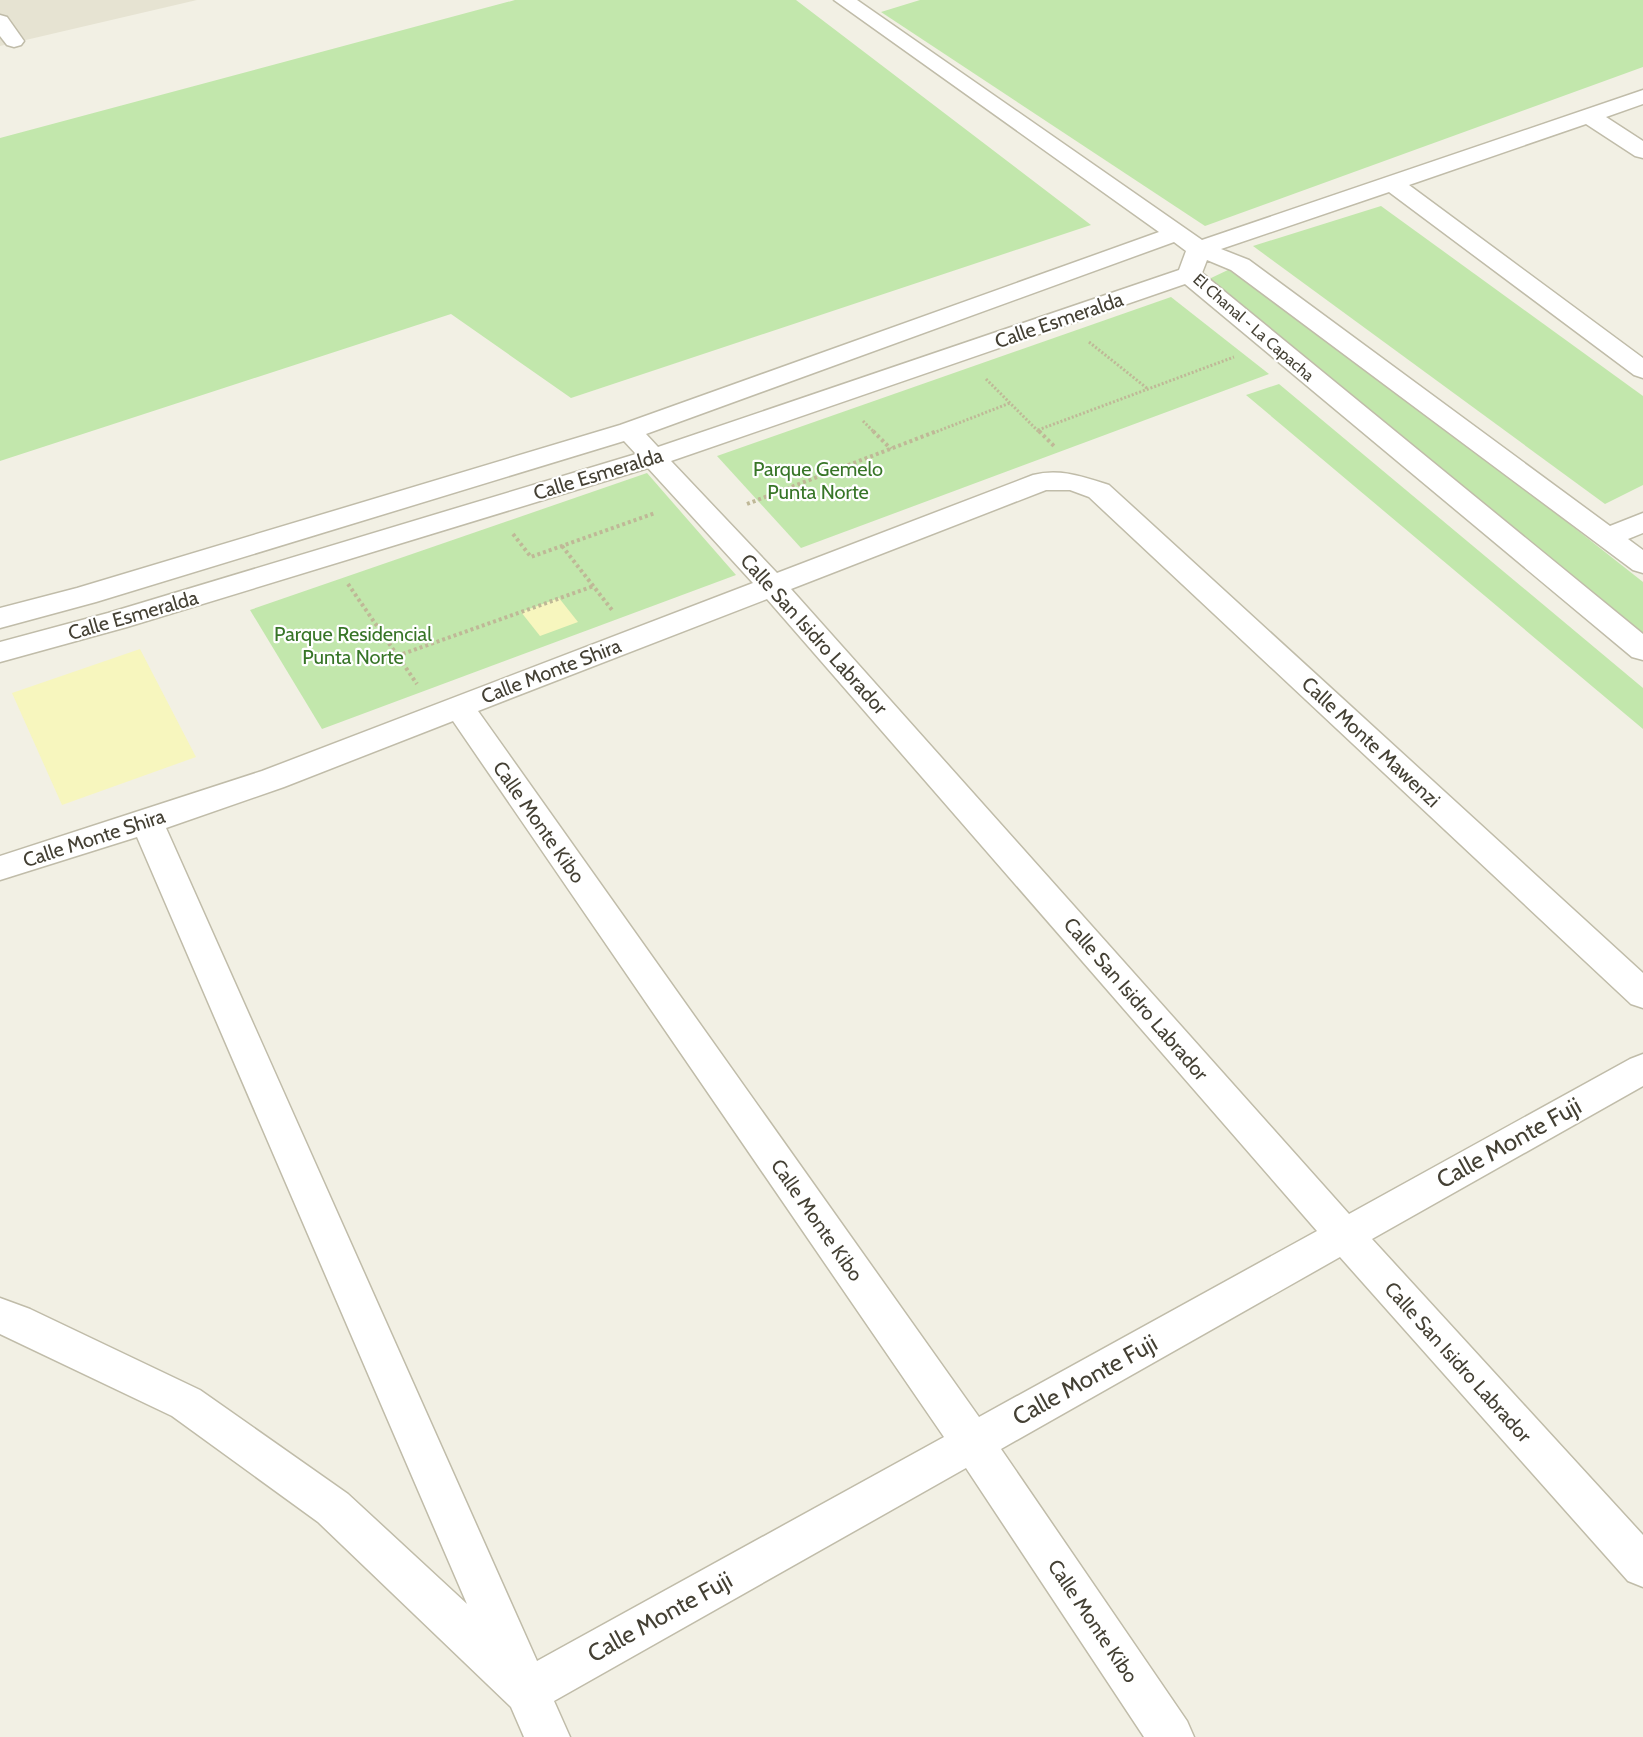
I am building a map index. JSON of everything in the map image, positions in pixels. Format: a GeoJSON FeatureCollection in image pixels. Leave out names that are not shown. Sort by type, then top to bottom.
{"type":"FeatureCollection","features":[{"type":"Feature","properties":{"kind":"street","name":"El Chanal - La Capacha"},"geometry":{"type":"LineString","coordinates":[[860,5],[1175,234],[1199,249],[1189,275],[1643,650]]}},
{"type":"Feature","properties":{"kind":"street"},"geometry":{"type":"LineString","coordinates":[[0,21],[14,41]]}},
{"type":"Feature","properties":{"kind":"street"},"geometry":{"type":"LineString","coordinates":[[1199,249],[1643,97]]}},
{"type":"Feature","properties":{"kind":"street"},"geometry":{"type":"LineString","coordinates":[[1589,116],[1643,151]]}},
{"type":"Feature","properties":{"kind":"street"},"geometry":{"type":"LineString","coordinates":[[1393,184],[1643,370]]}},
{"type":"Feature","properties":{"kind":"street","name":"Calle Esmeralda"},"geometry":{"type":"LineString","coordinates":[[0,618],[86,595],[629,430],[1175,234]]}},
{"type":"Feature","properties":{"kind":"street"},"geometry":{"type":"LineString","coordinates":[[1199,249],[1240,265],[1643,564]]}},
{"type":"Feature","properties":{"kind":"street","name":"Calle Esmeralda"},"geometry":{"type":"LineString","coordinates":[[0,652],[117,620],[655,457],[1189,275]]}},
{"type":"Feature","properties":{"kind":"street","name":"Calle San Isidro Labrador"},"geometry":{"type":"LineString","coordinates":[[629,430],[772,586],[1344,1235],[1643,1566]]}},
{"type":"Feature","properties":{"kind":"street","name":"Calle Monte Shira"},"geometry":{"type":"LineString","coordinates":[[0,868],[147,822],[273,779],[1044,482],[1073,482],[1099,491]]}},
{"type":"Feature","properties":{"kind":"street","name":"Calle Monte Mawenzi"},"geometry":{"type":"LineString","coordinates":[[1099,491],[1643,993]]}},
{"type":"Feature","properties":{"kind":"street"},"geometry":{"type":"LineString","coordinates":[[1609,537],[1643,522]]}},
{"type":"Feature","properties":{"kind":"street","name":"Calle Monte Kibo"},"geometry":{"type":"LineString","coordinates":[[449,711],[972,1442],[1171,1737]]}},
{"type":"Feature","properties":{"kind":"street"},"geometry":{"type":"LineString","coordinates":[[147,822],[547,1737]]}},
{"type":"Feature","properties":{"kind":"street","name":"Calle Monte Fuji"},"geometry":{"type":"LineString","coordinates":[[527,1691],[1643,1069]]}},
{"type":"Feature","properties":{"kind":"street"},"geometry":{"type":"LineString","coordinates":[[0,1316],[16,1321],[186,1403],[333,1508],[527,1691]]}},
{"type":"Feature","properties":{"kind":"path"},"geometry":{"type":"LineString","coordinates":[[1061,319],[1148,389]]}},
{"type":"Feature","properties":{"kind":"path"},"geometry":{"type":"LineString","coordinates":[[1038,430],[1271,343]]}},
{"type":"Feature","properties":{"kind":"path"},"geometry":{"type":"LineString","coordinates":[[960,353],[1099,491]]}},
{"type":"Feature","properties":{"kind":"path"},"geometry":{"type":"LineString","coordinates":[[531,557],[562,546],[702,509],[1010,403]]}},
{"type":"Feature","properties":{"kind":"path"},"geometry":{"type":"LineString","coordinates":[[562,546],[635,639]]}},
{"type":"Feature","properties":{"kind":"path"},"geometry":{"type":"LineString","coordinates":[[329,556],[397,656],[449,711]]}},
{"type":"Feature","properties":{"kind":"path"},"geometry":{"type":"LineString","coordinates":[[397,656],[594,586]]}},
{"type":"Feature","properties":{"kind":"shaded area"},"geometry":{"type":"Polygon","coordinates":[[[0,0],[197,0],[0,46],[0,0]]]}},
{"type":"Feature","properties":{"kind":"green space"},"geometry":{"type":"Polygon","coordinates":[[[515,0],[796,0],[1091,225],[571,398],[451,314],[0,461],[0,138],[515,0]]]}},
{"type":"Feature","properties":{"kind":"green space"},"geometry":{"type":"Polygon","coordinates":[[[920,0],[1643,0],[1643,67],[1205,226],[881,12],[920,0]]]}},
{"type":"Feature","properties":{"kind":"green space"},"geometry":{"type":"Polygon","coordinates":[[[1381,206],[1643,396],[1643,485],[1605,504],[1253,246],[1381,206]]]}},
{"type":"Feature","properties":{"kind":"green space"},"geometry":{"type":"Polygon","coordinates":[[[1230,269],[1434,417],[1643,582],[1643,636],[1209,279],[1230,269]]]}},
{"type":"Feature","properties":{"kind":"green space","name":"Parque Gemelo Punta Norte"},"geometry":{"type":"Polygon","coordinates":[[[1171,297],[1269,374],[801,548],[717,456],[1171,297]]]}},
{"type":"Feature","properties":{"kind":"green space"},"geometry":{"type":"Polygon","coordinates":[[[1279,384],[1643,688],[1643,729],[1246,395],[1279,384]]]}},
{"type":"Feature","properties":{"kind":"green space","name":"Parque Residencial Punta Norte"},"geometry":{"type":"Polygon","coordinates":[[[647,473],[736,575],[322,729],[250,610],[647,473]]]}},
{"type":"Feature","properties":{"kind":"sand"},"geometry":{"type":"Polygon","coordinates":[[[559,598],[578,622],[540,636],[521,612],[559,598]]]}},
{"type":"Feature","properties":{"kind":"sand"},"geometry":{"type":"Polygon","coordinates":[[[140,649],[196,757],[62,805],[12,693],[140,649]]]}}]}
